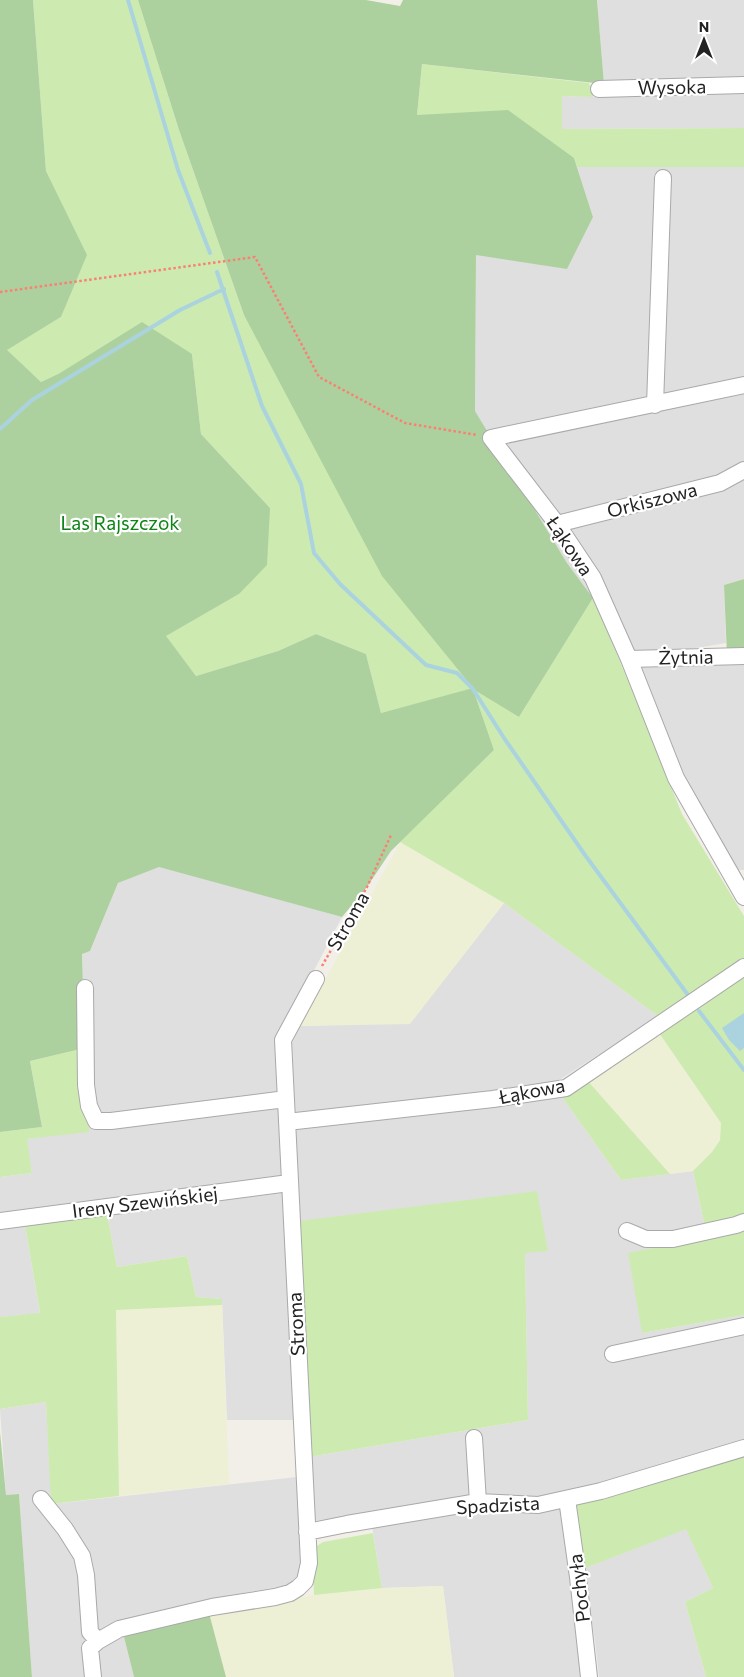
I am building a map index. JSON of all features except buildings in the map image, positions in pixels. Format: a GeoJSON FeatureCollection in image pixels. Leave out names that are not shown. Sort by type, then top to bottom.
{"type":"FeatureCollection","features":[{"type":"Feature","properties":{"kind":"street","name":"Wysoka"},"geometry":{"type":"LineString","coordinates":[[599,89],[744,85]]}},
{"type":"Feature","properties":{"kind":"street"},"geometry":{"type":"LineString","coordinates":[[656,405],[663,178]]}},
{"type":"Feature","properties":{"kind":"street"},"geometry":{"type":"LineString","coordinates":[[491,438],[656,405],[744,385]]}},
{"type":"Feature","properties":{"kind":"street","name":"Łąkowa"},"geometry":{"type":"LineString","coordinates":[[491,438],[557,524],[593,578],[629,659],[676,778],[738,879],[744,897]]}},
{"type":"Feature","properties":{"kind":"street","name":"Orkiszowa"},"geometry":{"type":"LineString","coordinates":[[557,524],[720,483],[744,470]]}},
{"type":"Feature","properties":{"kind":"street","name":"Żytnia"},"geometry":{"type":"LineString","coordinates":[[629,659],[744,656]]}},
{"type":"Feature","properties":{"kind":"street","name":"Łąkowa"},"geometry":{"type":"LineString","coordinates":[[287,1122],[493,1099],[566,1088],[744,967]]}},
{"type":"Feature","properties":{"kind":"street","name":"Stroma"},"geometry":{"type":"LineString","coordinates":[[98,1641],[119,1629],[212,1607],[290,1593],[305,1581],[308,1573],[283,1040],[316,979]]}},
{"type":"Feature","properties":{"kind":"street"},"geometry":{"type":"LineString","coordinates":[[85,988],[86,1085],[88,1106],[96,1121],[111,1121],[286,1099]]}},
{"type":"Feature","properties":{"kind":"street","name":"Ireny Szewińskiej"},"geometry":{"type":"LineString","coordinates":[[0,1222],[289,1183]]}},
{"type":"Feature","properties":{"kind":"street"},"geometry":{"type":"LineString","coordinates":[[627,1230],[646,1239],[672,1239],[736,1226],[744,1222]]}},
{"type":"Feature","properties":{"kind":"street"},"geometry":{"type":"LineString","coordinates":[[613,1354],[744,1326]]}},
{"type":"Feature","properties":{"kind":"street"},"geometry":{"type":"LineString","coordinates":[[474,1438],[478,1502]]}},
{"type":"Feature","properties":{"kind":"street","name":"Spadzista"},"geometry":{"type":"LineString","coordinates":[[307,1532],[478,1502],[538,1505],[601,1491],[744,1448]]}},
{"type":"Feature","properties":{"kind":"street","name":"Pochyła"},"geometry":{"type":"LineString","coordinates":[[567,1499],[589,1677]]}},
{"type":"Feature","properties":{"kind":"street"},"geometry":{"type":"LineString","coordinates":[[41,1500],[65,1529],[82,1556],[86,1575],[90,1632],[98,1641],[90,1648],[93,1677]]}},
{"type":"Feature","properties":{"kind":"path"},"geometry":{"type":"LineString","coordinates":[[0,292],[255,257],[319,377],[405,423],[491,438]]}},
{"type":"Feature","properties":{"kind":"path","name":"Stroma"},"geometry":{"type":"LineString","coordinates":[[316,979],[367,887],[391,835]]}},
{"type":"Feature","properties":{"kind":"shaded area"},"geometry":{"type":"Polygon","coordinates":[[[597,0],[744,0],[744,79],[604,84],[597,0]]]}},
{"type":"Feature","properties":{"kind":"shaded area"},"geometry":{"type":"Polygon","coordinates":[[[744,91],[744,128],[562,129],[562,96],[605,97],[744,91]]]}},
{"type":"Feature","properties":{"kind":"shaded area"},"geometry":{"type":"Polygon","coordinates":[[[577,167],[744,167],[744,579],[724,585],[726,643],[637,658],[567,563],[475,411],[476,255],[593,217],[577,167]]]}},
{"type":"Feature","properties":{"kind":"shaded area"},"geometry":{"type":"Polygon","coordinates":[[[744,664],[744,870],[733,870],[680,774],[638,667],[744,664]]]}},
{"type":"Feature","properties":{"kind":"shaded area"},"geometry":{"type":"Polygon","coordinates":[[[159,866],[342,917],[278,1039],[283,1179],[0,1216],[0,1177],[32,1173],[26,1139],[88,1131],[82,953],[90,951],[118,883],[159,866]]]}},
{"type":"Feature","properties":{"kind":"shaded area"},"geometry":{"type":"Polygon","coordinates":[[[504,903],[658,1016],[553,1084],[621,1180],[693,1171],[707,1237],[642,1333],[744,1315],[744,1443],[561,1494],[583,1677],[454,1677],[443,1586],[382,1588],[370,1513],[299,1523],[302,1579],[298,1583],[191,1603],[86,1638],[87,1677],[32,1677],[19,1494],[6,1495],[0,1409],[46,1402],[52,1504],[297,1477],[309,1457],[528,1420],[525,1252],[548,1250],[299,1221],[292,1043],[300,1026],[410,1023],[504,903]]]}},
{"type":"Feature","properties":{"kind":"shaded area"},"geometry":{"type":"Polygon","coordinates":[[[283,1193],[296,1420],[227,1420],[222,1299],[196,1297],[187,1256],[117,1267],[107,1214],[283,1193]]]}},
{"type":"Feature","properties":{"kind":"shaded area"},"geometry":{"type":"Polygon","coordinates":[[[25,1225],[40,1314],[0,1317],[0,1229],[25,1225]]]}},
{"type":"Feature","properties":{"kind":"shaded area"},"geometry":{"type":"Polygon","coordinates":[[[686,1528],[713,1588],[685,1602],[706,1677],[599,1677],[583,1569],[686,1528]]]}},
{"type":"Feature","properties":{"kind":"shaded area"},"geometry":{"type":"Polygon","coordinates":[[[124,1637],[134,1677],[97,1677],[94,1649],[124,1637]]]}},
{"type":"Feature","properties":{"kind":"green space","name":"Las Rajszczok"},"geometry":{"type":"Polygon","coordinates":[[[0,0],[33,0],[46,171],[87,255],[61,317],[7,350],[41,382],[60,373],[142,322],[192,354],[201,434],[270,508],[267,565],[239,594],[166,636],[196,676],[278,651],[316,634],[366,654],[381,713],[473,688],[382,576],[244,315],[179,130],[138,0],[366,0],[400,6],[403,0],[597,0],[604,84],[422,64],[417,115],[508,110],[574,158],[593,217],[567,269],[476,255],[475,411],[567,563],[593,598],[519,717],[473,689],[494,750],[391,851],[367,887],[342,917],[159,867],[118,883],[90,951],[82,954],[85,1048],[30,1061],[42,1127],[0,1132],[0,0]]]}},
{"type":"Feature","properties":{"kind":"green space"},"geometry":{"type":"Polygon","coordinates":[[[33,0],[138,0],[179,130],[244,315],[519,717],[593,598],[682,814],[744,916],[744,960],[658,1016],[504,903],[400,842],[494,750],[473,689],[381,713],[366,654],[316,634],[278,651],[196,676],[165,636],[239,594],[270,508],[201,434],[192,354],[60,373],[41,382],[6,350],[61,317],[86,255],[46,171],[33,0]]]}},
{"type":"Feature","properties":{"kind":"green space"},"geometry":{"type":"Polygon","coordinates":[[[422,64],[589,83],[593,97],[562,96],[562,129],[744,128],[744,167],[577,167],[574,158],[417,115],[422,64]]]}},
{"type":"Feature","properties":{"kind":"green space"},"geometry":{"type":"Polygon","coordinates":[[[744,579],[744,655],[727,656],[724,585],[744,579]]]}},
{"type":"Feature","properties":{"kind":"green space"},"geometry":{"type":"Polygon","coordinates":[[[400,842],[504,903],[410,1024],[300,1026],[400,842]]]}},
{"type":"Feature","properties":{"kind":"green space"},"geometry":{"type":"Polygon","coordinates":[[[744,970],[744,1315],[642,1333],[628,1253],[707,1237],[693,1171],[712,1152],[720,1140],[721,1123],[657,1030],[744,970]]]}},
{"type":"Feature","properties":{"kind":"green space"},"geometry":{"type":"Polygon","coordinates":[[[657,1030],[721,1123],[720,1139],[712,1152],[693,1171],[670,1174],[587,1080],[657,1030]]]}},
{"type":"Feature","properties":{"kind":"green space"},"geometry":{"type":"Polygon","coordinates":[[[85,1048],[89,1132],[27,1139],[32,1173],[0,1177],[0,1132],[42,1127],[30,1061],[85,1048]]]}},
{"type":"Feature","properties":{"kind":"green space"},"geometry":{"type":"Polygon","coordinates":[[[587,1080],[670,1174],[621,1180],[560,1094],[587,1080]]]}},
{"type":"Feature","properties":{"kind":"green space"},"geometry":{"type":"Polygon","coordinates":[[[537,1191],[548,1251],[525,1253],[528,1420],[309,1457],[299,1221],[537,1191]]]}},
{"type":"Feature","properties":{"kind":"green space"},"geometry":{"type":"Polygon","coordinates":[[[107,1214],[117,1267],[187,1256],[196,1297],[222,1299],[222,1305],[116,1310],[119,1496],[51,1504],[46,1402],[0,1409],[0,1317],[40,1313],[25,1225],[107,1214]]]}},
{"type":"Feature","properties":{"kind":"green space"},"geometry":{"type":"Polygon","coordinates":[[[222,1305],[229,1484],[119,1496],[116,1310],[222,1305]]]}},
{"type":"Feature","properties":{"kind":"green space"},"geometry":{"type":"Polygon","coordinates":[[[0,1432],[6,1495],[19,1494],[32,1677],[0,1677],[0,1432]]]}},
{"type":"Feature","properties":{"kind":"green space"},"geometry":{"type":"Polygon","coordinates":[[[744,1455],[744,1677],[706,1677],[685,1602],[713,1588],[686,1529],[583,1569],[573,1504],[744,1455]]]}},
{"type":"Feature","properties":{"kind":"green space"},"geometry":{"type":"Polygon","coordinates":[[[373,1533],[382,1588],[314,1595],[312,1549],[323,1542],[373,1533]]]}},
{"type":"Feature","properties":{"kind":"green space"},"geometry":{"type":"Polygon","coordinates":[[[443,1586],[454,1677],[226,1677],[209,1613],[314,1595],[382,1588],[443,1586]]]}},
{"type":"Feature","properties":{"kind":"green space"},"geometry":{"type":"Polygon","coordinates":[[[209,1613],[226,1677],[134,1677],[124,1637],[145,1625],[209,1613]]]}},
{"type":"Feature","properties":{"kind":"water"},"geometry":{"type":"Polygon","coordinates":[[[744,1013],[744,1048],[740,1051],[729,1040],[722,1028],[744,1013]]]}},
{"type":"Feature","properties":{"kind":"waterway"},"geometry":{"type":"LineString","coordinates":[[128,0],[178,170],[210,253]]}},
{"type":"Feature","properties":{"kind":"waterway"},"geometry":{"type":"LineString","coordinates":[[217,272],[262,406],[301,484],[314,553],[340,584],[426,665],[457,673],[473,689],[504,738],[585,855],[688,995]]}},
{"type":"Feature","properties":{"kind":"waterway"},"geometry":{"type":"LineString","coordinates":[[0,429],[32,400],[180,310],[224,289]]}},
{"type":"Feature","properties":{"kind":"waterway"},"geometry":{"type":"LineString","coordinates":[[699,1011],[744,1070]]}}]}
